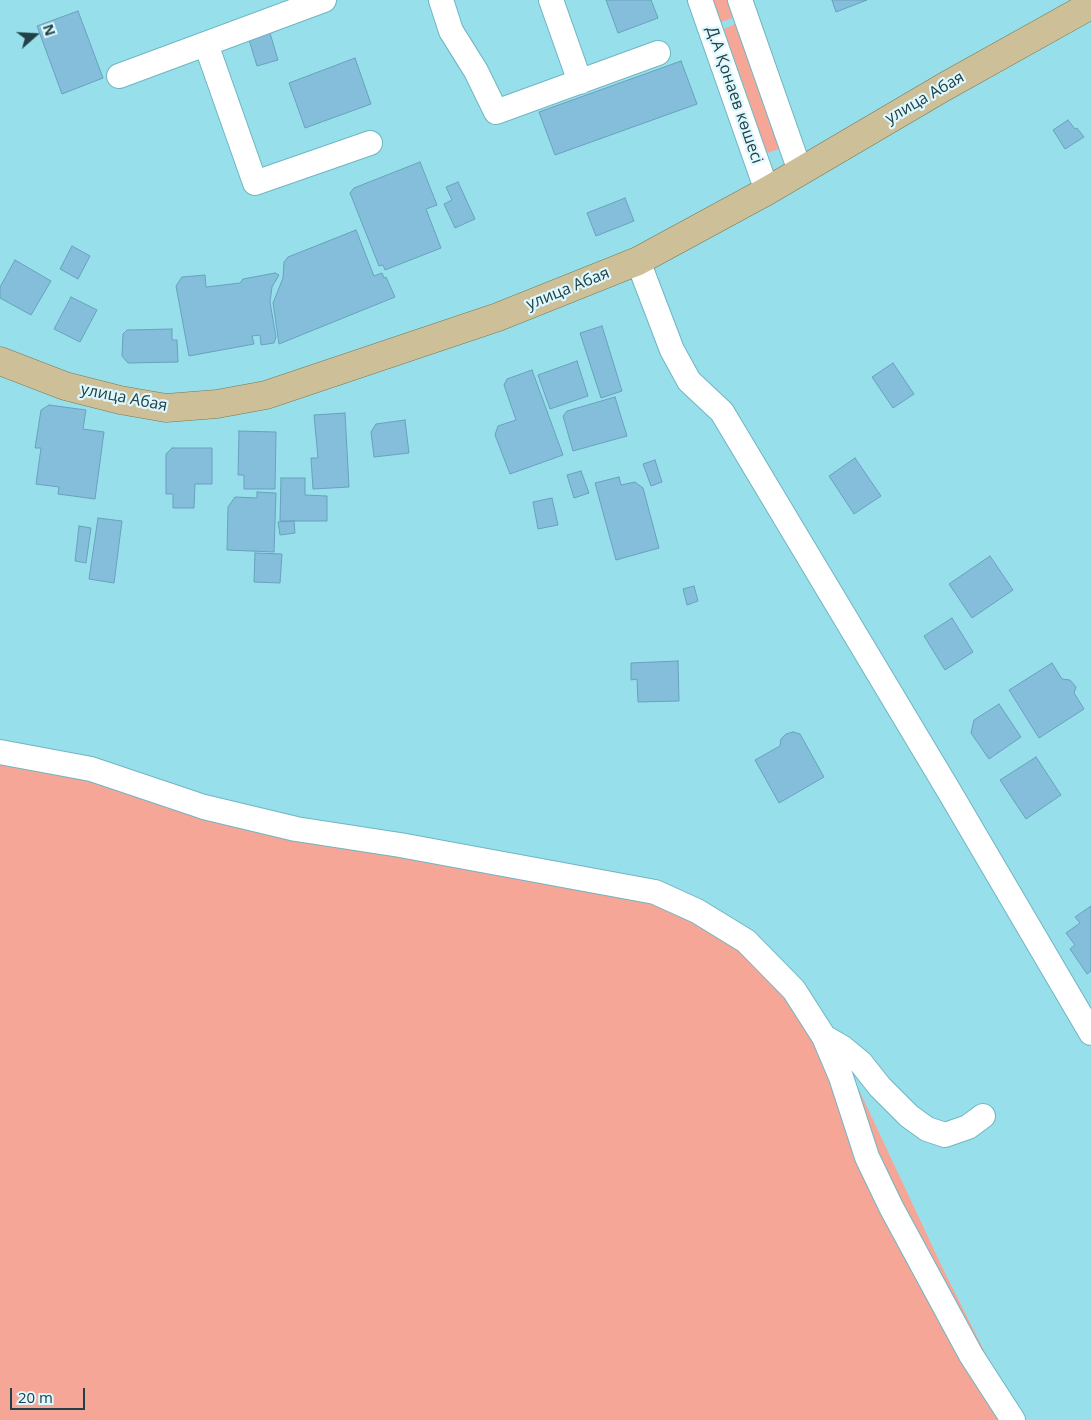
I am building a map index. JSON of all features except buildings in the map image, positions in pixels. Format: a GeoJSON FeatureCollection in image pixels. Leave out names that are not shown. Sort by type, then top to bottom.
{"type":"FeatureCollection","features":[{"type":"Feature","properties":{"kind":"main road","name":"улица Абая"},"geometry":{"type":"LineString","coordinates":[[0,361],[66,386],[120,400],[166,408],[217,404],[266,395],[498,317],[638,261],[767,191],[944,87],[1091,5]]}},
{"type":"Feature","properties":{"kind":"street"},"geometry":{"type":"LineString","coordinates":[[119,76],[324,0]]}},
{"type":"Feature","properties":{"kind":"street"},"geometry":{"type":"LineString","coordinates":[[441,0],[451,31],[476,71],[496,112],[658,53]]}},
{"type":"Feature","properties":{"kind":"street"},"geometry":{"type":"LineString","coordinates":[[551,0],[580,82]]}},
{"type":"Feature","properties":{"kind":"street","name":"Д.А Қонаев көшесі"},"geometry":{"type":"LineString","coordinates":[[700,0],[767,191]]}},
{"type":"Feature","properties":{"kind":"street"},"geometry":{"type":"LineString","coordinates":[[740,0],[800,171]]}},
{"type":"Feature","properties":{"kind":"street"},"geometry":{"type":"LineString","coordinates":[[206,44],[256,183],[370,144]]}},
{"type":"Feature","properties":{"kind":"street"},"geometry":{"type":"LineString","coordinates":[[638,261],[672,350],[689,381],[722,412],[1091,1033]]}},
{"type":"Feature","properties":{"kind":"street"},"geometry":{"type":"LineString","coordinates":[[0,752],[90,769],[204,807],[296,829],[400,845],[655,892],[697,911],[746,941],[794,990],[824,1037],[841,1077],[867,1157],[890,1207],[971,1354],[1013,1420]]}},
{"type":"Feature","properties":{"kind":"street"},"geometry":{"type":"LineString","coordinates":[[824,1037],[843,1048],[861,1063],[880,1087],[909,1116],[927,1129],[945,1134],[968,1127],[984,1116]]}},
{"type":"Feature","properties":{"kind":"shaded area"},"geometry":{"type":"Polygon","coordinates":[[[713,0],[727,0],[733,18],[721,22],[713,0]]]}},
{"type":"Feature","properties":{"kind":"shaded area"},"geometry":{"type":"Polygon","coordinates":[[[735,24],[782,148],[767,153],[724,29],[735,24]]]}},
{"type":"Feature","properties":{"kind":"shaded area"},"geometry":{"type":"Polygon","coordinates":[[[0,757],[644,891],[724,932],[809,1007],[859,1090],[944,1271],[1019,1420],[0,1420],[0,757]]]}}]}
